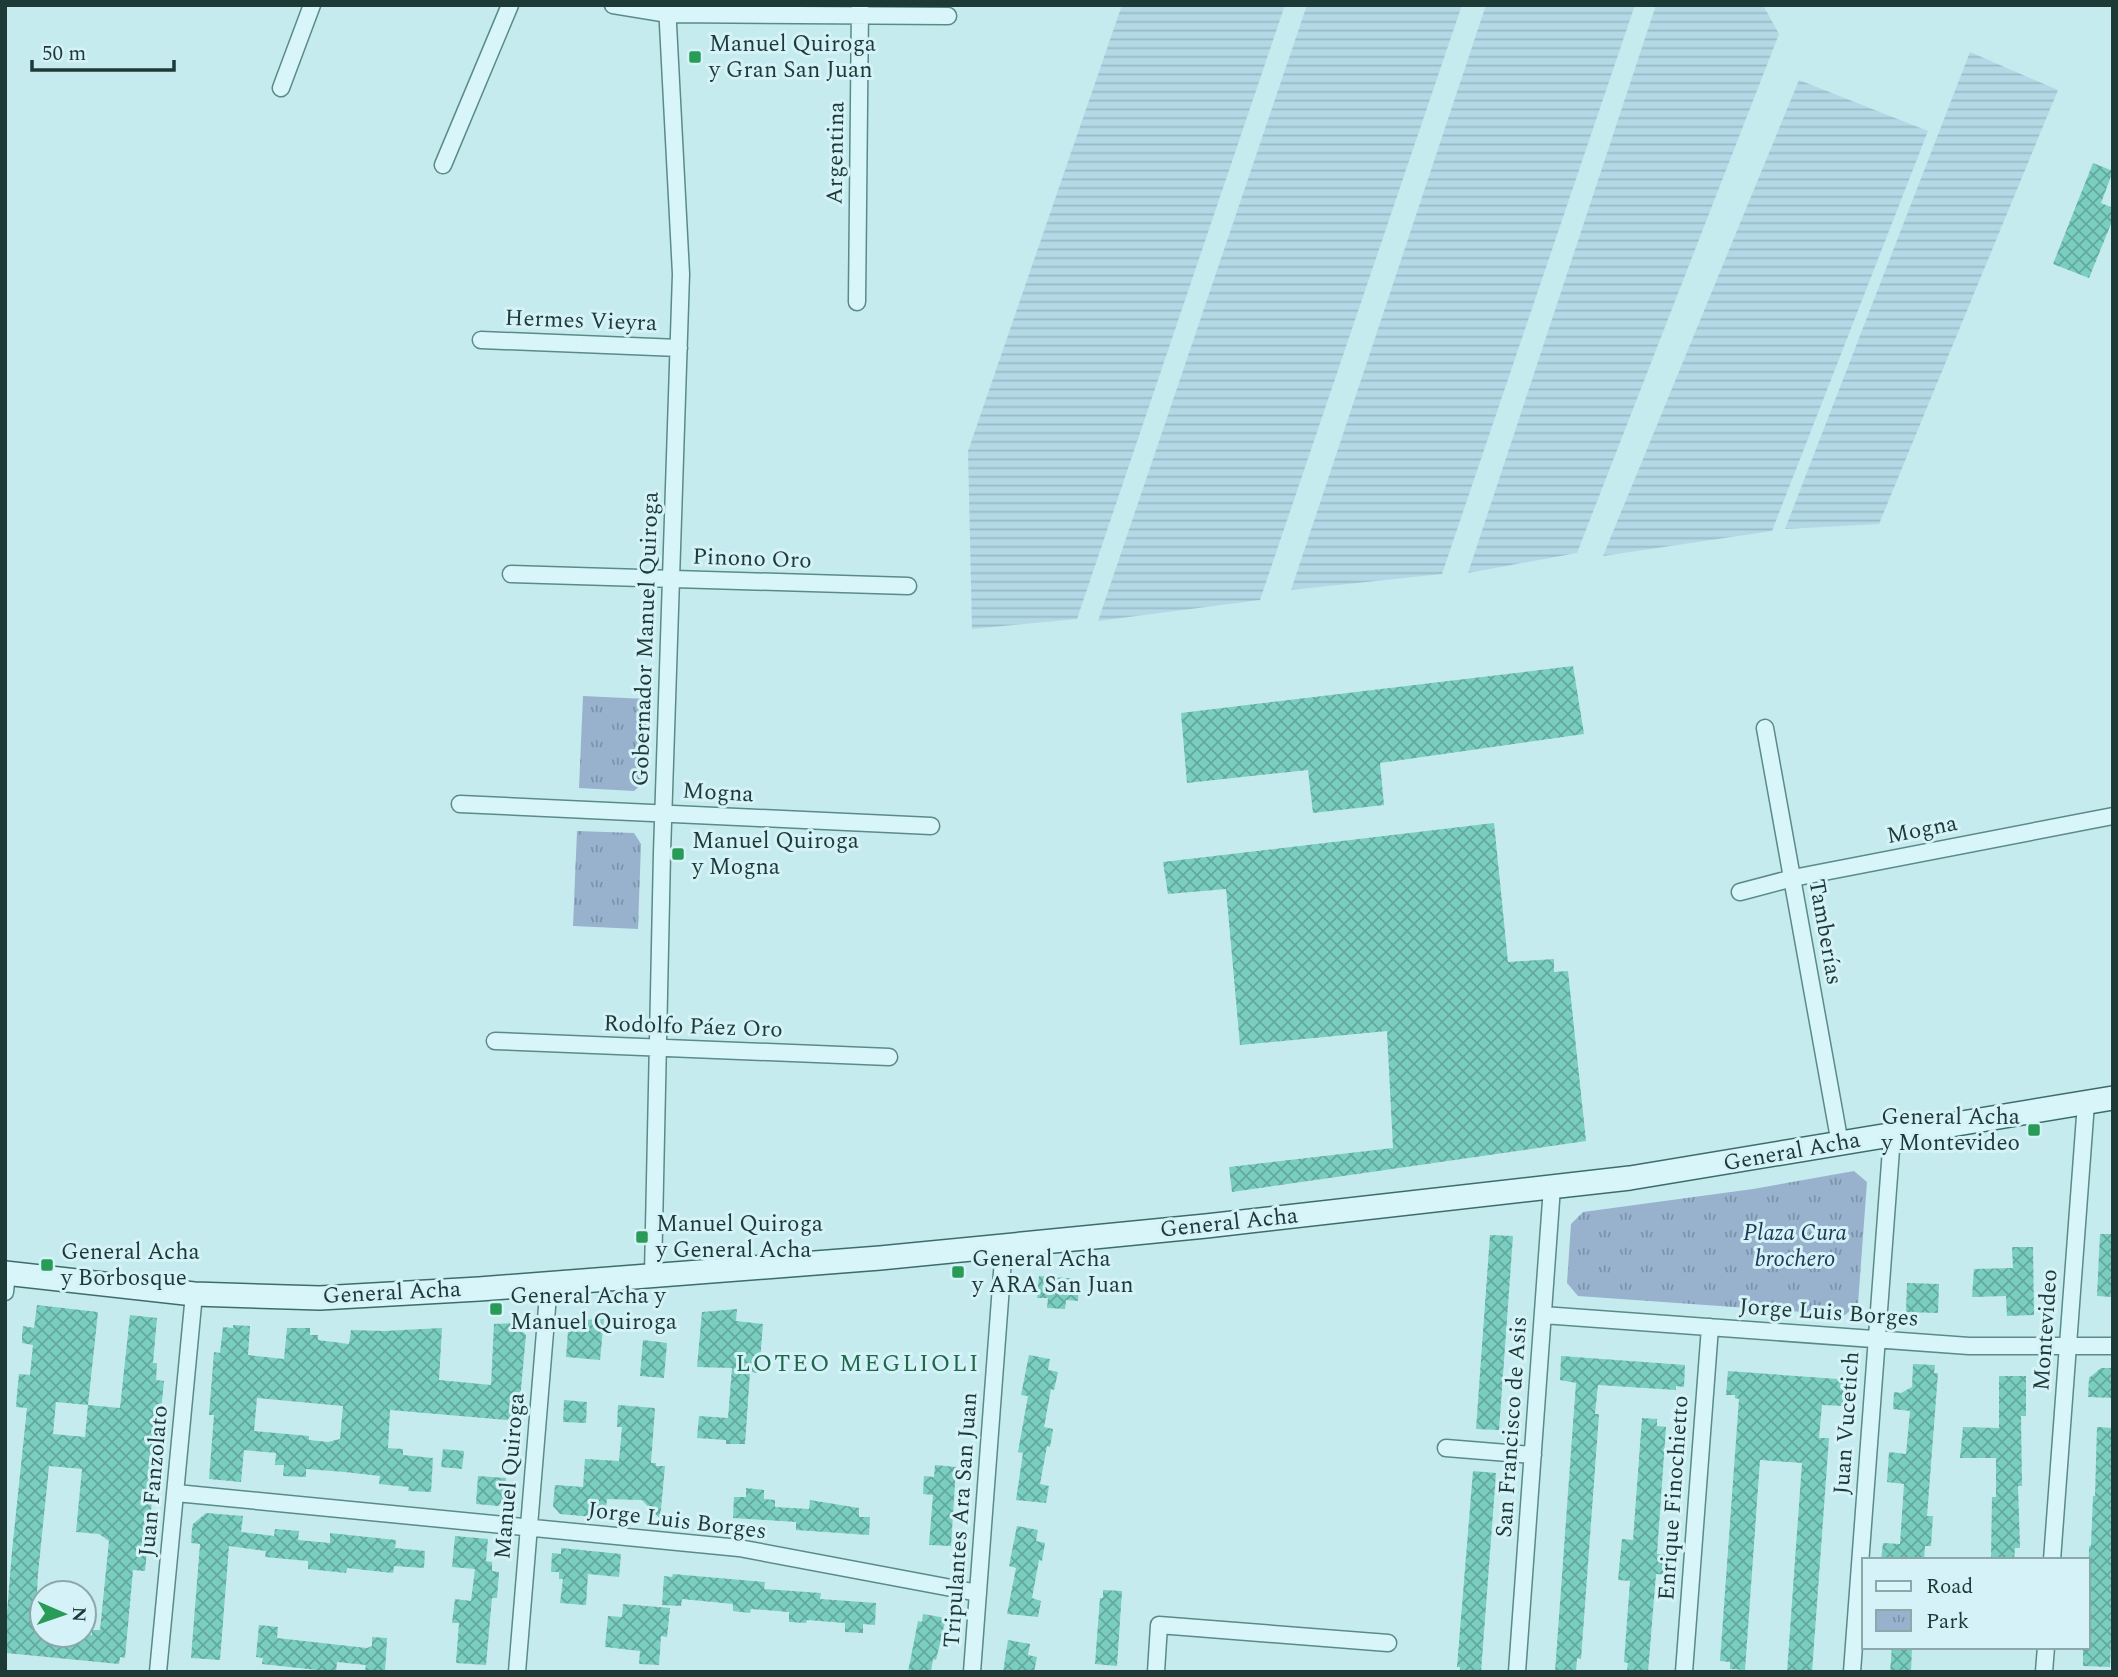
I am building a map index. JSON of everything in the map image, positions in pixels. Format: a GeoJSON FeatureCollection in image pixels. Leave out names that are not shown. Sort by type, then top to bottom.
{"type":"FeatureCollection","features":[{"type":"Feature","properties":{"kind":"main road","name":"General Acha"},"geometry":{"type":"LineString","coordinates":[[6,1279],[194,1294],[331,1297],[880,1258],[1630,1178],[2113,1098]]}},
{"type":"Feature","properties":{"kind":"street"},"geometry":{"type":"LineString","coordinates":[[281,88],[312,5]]}},
{"type":"Feature","properties":{"kind":"street"},"geometry":{"type":"LineString","coordinates":[[443,165],[510,5]]}},
{"type":"Feature","properties":{"kind":"street"},"geometry":{"type":"LineString","coordinates":[[613,5],[667,10],[860,10],[948,16]]}},
{"type":"Feature","properties":{"kind":"street","name":"Gobernador Manuel Quiroga"},"geometry":{"type":"LineString","coordinates":[[653,1275],[663,813],[681,274],[667,10]]}},
{"type":"Feature","properties":{"kind":"street","name":"Argentina"},"geometry":{"type":"LineString","coordinates":[[857,302],[860,10]]}},
{"type":"Feature","properties":{"kind":"street","name":"Hermes Vieyra"},"geometry":{"type":"LineString","coordinates":[[481,340],[679,348]]}},
{"type":"Feature","properties":{"kind":"street","name":"Pinono Oro"},"geometry":{"type":"LineString","coordinates":[[510,574],[908,586]]}},
{"type":"Feature","properties":{"kind":"street","name":"Tamberías"},"geometry":{"type":"LineString","coordinates":[[1765,728],[1840,1144]]}},
{"type":"Feature","properties":{"kind":"street","name":"Mogna"},"geometry":{"type":"LineString","coordinates":[[460,804],[931,826]]}},
{"type":"Feature","properties":{"kind":"street","name":"Mogna"},"geometry":{"type":"LineString","coordinates":[[1740,892],[1793,878],[2113,817]]}},
{"type":"Feature","properties":{"kind":"street","name":"Rodolfo Páez Oro"},"geometry":{"type":"LineString","coordinates":[[495,1041],[889,1057]]}},
{"type":"Feature","properties":{"kind":"street","name":"Montevideo"},"geometry":{"type":"LineString","coordinates":[[2052,1558],[2086,1103]]}},
{"type":"Feature","properties":{"kind":"street","name":"Juan Vucetich"},"geometry":{"type":"LineString","coordinates":[[1852,1672],[1892,1136]]}},
{"type":"Feature","properties":{"kind":"street","name":"San Francisco de Asis"},"geometry":{"type":"LineString","coordinates":[[1517,1672],[1552,1186]]}},
{"type":"Feature","properties":{"kind":"street","name":"Tripulantes Ara San Juan"},"geometry":{"type":"LineString","coordinates":[[972,1672],[1004,1246]]}},
{"type":"Feature","properties":{"kind":"street","name":"Manuel Quiroga"},"geometry":{"type":"LineString","coordinates":[[517,1672],[549,1283]]}},
{"type":"Feature","properties":{"kind":"street","name":"Juan Fanzolato"},"geometry":{"type":"LineString","coordinates":[[158,1672],[194,1294]]}},
{"type":"Feature","properties":{"kind":"street","name":"Jorge Luis Borges"},"geometry":{"type":"LineString","coordinates":[[1543,1315],[1969,1346],[2113,1346]]}},
{"type":"Feature","properties":{"kind":"street","name":"Enrique Finochietto"},"geometry":{"type":"LineString","coordinates":[[1684,1672],[1710,1327]]}},
{"type":"Feature","properties":{"kind":"street"},"geometry":{"type":"LineString","coordinates":[[1446,1448],[1533,1455]]}},
{"type":"Feature","properties":{"kind":"street","name":"Jorge Luis Borges"},"geometry":{"type":"LineString","coordinates":[[176,1493],[739,1548],[978,1593]]}},
{"type":"Feature","properties":{"kind":"street"},"geometry":{"type":"LineString","coordinates":[[1156,1672],[1159,1625],[1388,1643]]}},
{"type":"Feature","properties":{"kind":"street"},"geometry":{"type":"LineString","coordinates":[[2044,1672],[2046,1649]]}},
{"type":"Feature","properties":{"kind":"shaded area"},"geometry":{"type":"Polygon","coordinates":[[[1122,5],[1285,5],[1077,619],[972,629],[968,451],[1122,5]]]}},
{"type":"Feature","properties":{"kind":"shaded area"},"geometry":{"type":"Polygon","coordinates":[[[1307,5],[1462,5],[1260,600],[1098,621],[1307,5]]]}},
{"type":"Feature","properties":{"kind":"shaded area"},"geometry":{"type":"Polygon","coordinates":[[[1486,5],[1635,5],[1442,574],[1291,590],[1486,5]]]}},
{"type":"Feature","properties":{"kind":"shaded area"},"geometry":{"type":"Polygon","coordinates":[[[1656,5],[1763,5],[1779,34],[1577,553],[1468,573],[1656,5]]]}},
{"type":"Feature","properties":{"kind":"shaded area"},"geometry":{"type":"Polygon","coordinates":[[[1970,52],[2058,90],[1879,524],[1785,529],[1970,52]]]}},
{"type":"Feature","properties":{"kind":"shaded area"},"geometry":{"type":"Polygon","coordinates":[[[1799,80],[1928,131],[1772,531],[1603,556],[1799,80]]]}},
{"type":"Feature","properties":{"kind":"green space"},"geometry":{"type":"Polygon","coordinates":[[[583,696],[647,699],[644,782],[634,791],[579,788],[583,696]]]}},
{"type":"Feature","properties":{"kind":"green space"},"geometry":{"type":"Polygon","coordinates":[[[577,831],[634,833],[641,844],[638,929],[573,926],[577,831]]]}},
{"type":"Feature","properties":{"kind":"green space","name":"Plaza Cura brochero"},"geometry":{"type":"Polygon","coordinates":[[[1854,1171],[1867,1182],[1858,1304],[1845,1315],[1578,1296],[1567,1283],[1571,1224],[1583,1212],[1753,1189],[1854,1171]]]}},
{"type":"Feature","properties":{"kind":"building"},"geometry":{"type":"Polygon","coordinates":[[[2093,163],[2113,171],[2101,203],[2113,208],[2113,219],[2089,278],[2053,264],[2093,163]]]}},
{"type":"Feature","properties":{"kind":"building"},"geometry":{"type":"Polygon","coordinates":[[[1573,666],[1584,734],[1380,763],[1384,805],[1313,813],[1308,770],[1187,783],[1181,713],[1573,666]]]}},
{"type":"Feature","properties":{"kind":"building"},"geometry":{"type":"Polygon","coordinates":[[[1494,823],[1508,962],[1554,959],[1554,972],[1568,971],[1586,1141],[1232,1192],[1229,1167],[1393,1148],[1387,1031],[1240,1045],[1226,889],[1168,894],[1163,862],[1494,823]]]}},
{"type":"Feature","properties":{"kind":"building"},"geometry":{"type":"Polygon","coordinates":[[[2100,1234],[2113,1234],[2113,1297],[2097,1296],[2100,1234]]]}},
{"type":"Feature","properties":{"kind":"building"},"geometry":{"type":"Polygon","coordinates":[[[1490,1235],[1513,1236],[1499,1430],[1476,1429],[1490,1235]]]}},
{"type":"Feature","properties":{"kind":"building"},"geometry":{"type":"Polygon","coordinates":[[[2012,1247],[2033,1247],[2034,1315],[2007,1316],[2006,1296],[1972,1297],[1974,1269],[2013,1268],[2012,1247]]]}},
{"type":"Feature","properties":{"kind":"building"},"geometry":{"type":"Polygon","coordinates":[[[1039,1276],[1079,1279],[1078,1301],[1066,1300],[1065,1309],[1047,1308],[1048,1298],[1037,1298],[1039,1276]]]}},
{"type":"Feature","properties":{"kind":"building"},"geometry":{"type":"Polygon","coordinates":[[[1907,1283],[1939,1284],[1938,1313],[1906,1312],[1907,1283]]]}},
{"type":"Feature","properties":{"kind":"building"},"geometry":{"type":"Polygon","coordinates":[[[37,1305],[98,1312],[88,1405],[120,1408],[130,1315],[157,1318],[153,1363],[157,1363],[156,1380],[164,1381],[145,1571],[133,1570],[125,1658],[120,1657],[119,1664],[6,1653],[12,1551],[27,1408],[16,1407],[17,1394],[19,1374],[30,1375],[33,1345],[22,1343],[23,1326],[34,1328],[37,1305]],[[56,1402],[53,1434],[85,1437],[88,1405],[56,1402]],[[49,1466],[38,1579],[28,1579],[28,1649],[98,1649],[109,1541],[99,1534],[76,1532],[82,1469],[49,1466]]]}},
{"type":"Feature","properties":{"kind":"building"},"geometry":{"type":"Polygon","coordinates":[[[737,1309],[736,1321],[763,1324],[759,1373],[750,1372],[745,1444],[726,1444],[726,1440],[697,1438],[699,1416],[728,1418],[732,1368],[697,1367],[702,1312],[737,1309]]]}},
{"type":"Feature","properties":{"kind":"building"},"geometry":{"type":"Polygon","coordinates":[[[604,1319],[600,1360],[566,1357],[568,1331],[575,1324],[584,1324],[585,1320],[604,1319]]]}},
{"type":"Feature","properties":{"kind":"building"},"geometry":{"type":"Polygon","coordinates":[[[513,1323],[526,1335],[518,1421],[390,1410],[388,1448],[403,1449],[403,1455],[433,1458],[431,1492],[408,1491],[409,1487],[379,1484],[380,1476],[345,1472],[306,1469],[306,1477],[283,1476],[284,1465],[275,1465],[276,1453],[244,1450],[241,1482],[209,1479],[214,1415],[209,1415],[214,1352],[220,1353],[223,1327],[250,1326],[248,1355],[284,1359],[287,1328],[310,1328],[310,1335],[318,1335],[318,1340],[349,1344],[351,1330],[442,1328],[439,1380],[491,1385],[494,1324],[513,1323]],[[257,1398],[254,1431],[309,1436],[309,1440],[328,1442],[340,1439],[343,1406],[257,1398]]]}},
{"type":"Feature","properties":{"kind":"building"},"geometry":{"type":"Polygon","coordinates":[[[643,1340],[667,1343],[664,1378],[640,1376],[643,1340]]]}},
{"type":"Feature","properties":{"kind":"building"},"geometry":{"type":"Polygon","coordinates":[[[1029,1355],[1050,1359],[1048,1370],[1058,1372],[1054,1390],[1051,1389],[1044,1427],[1053,1429],[1040,1484],[1049,1486],[1046,1503],[1016,1500],[1023,1453],[1018,1452],[1028,1396],[1021,1395],[1029,1355]]]}},
{"type":"Feature","properties":{"kind":"building"},"geometry":{"type":"Polygon","coordinates":[[[1561,1356],[1685,1365],[1684,1387],[1676,1386],[1676,1390],[1598,1385],[1595,1414],[1599,1414],[1581,1659],[1577,1658],[1576,1672],[1555,1672],[1576,1383],[1560,1380],[1561,1356]]]}},
{"type":"Feature","properties":{"kind":"building"},"geometry":{"type":"Polygon","coordinates":[[[1913,1364],[1935,1365],[1934,1373],[1938,1373],[1927,1516],[1933,1516],[1931,1546],[1925,1546],[1924,1558],[1881,1558],[1883,1543],[1900,1544],[1904,1484],[1887,1482],[1889,1452],[1906,1454],[1910,1411],[1893,1409],[1894,1392],[1901,1393],[1912,1387],[1913,1364]]]}},
{"type":"Feature","properties":{"kind":"building"},"geometry":{"type":"Polygon","coordinates":[[[2101,1368],[2113,1368],[2113,1398],[2088,1397],[2089,1378],[2101,1368]]]}},
{"type":"Feature","properties":{"kind":"building"},"geometry":{"type":"Polygon","coordinates":[[[1728,1371],[1852,1380],[1850,1402],[1843,1401],[1843,1406],[1822,1405],[1819,1438],[1829,1438],[1812,1672],[1787,1672],[1802,1463],[1760,1460],[1745,1670],[1730,1669],[1730,1662],[1720,1661],[1739,1399],[1735,1398],[1735,1395],[1726,1395],[1728,1371]]]}},
{"type":"Feature","properties":{"kind":"building"},"geometry":{"type":"Polygon","coordinates":[[[1999,1376],[2026,1376],[2026,1416],[2021,1416],[2022,1486],[2018,1486],[2020,1548],[2015,1548],[2014,1558],[1991,1558],[1996,1458],[1960,1458],[1963,1427],[1999,1428],[1999,1376]]]}},
{"type":"Feature","properties":{"kind":"building"},"geometry":{"type":"Polygon","coordinates":[[[564,1400],[587,1402],[586,1423],[563,1422],[564,1400]]]}},
{"type":"Feature","properties":{"kind":"building"},"geometry":{"type":"Polygon","coordinates":[[[618,1405],[655,1408],[651,1463],[665,1466],[660,1519],[642,1500],[607,1499],[605,1518],[560,1514],[553,1506],[555,1485],[583,1487],[585,1459],[619,1461],[622,1427],[617,1427],[618,1405]]]}},
{"type":"Feature","properties":{"kind":"building"},"geometry":{"type":"Polygon","coordinates":[[[1642,1418],[1657,1419],[1657,1426],[1666,1427],[1657,1554],[1671,1555],[1670,1575],[1656,1574],[1648,1672],[1627,1670],[1628,1663],[1624,1662],[1630,1581],[1618,1580],[1622,1539],[1633,1540],[1642,1418]]]}},
{"type":"Feature","properties":{"kind":"building"},"geometry":{"type":"Polygon","coordinates":[[[2097,1427],[2113,1428],[2113,1601],[2110,1667],[2083,1666],[2083,1649],[2090,1649],[2089,1546],[2095,1496],[2097,1427]]]}},
{"type":"Feature","properties":{"kind":"building"},"geometry":{"type":"Polygon","coordinates":[[[443,1449],[464,1451],[462,1469],[441,1467],[443,1449]]]}},
{"type":"Feature","properties":{"kind":"building"},"geometry":{"type":"Polygon","coordinates":[[[935,1465],[956,1467],[951,1546],[929,1545],[933,1495],[923,1494],[924,1476],[934,1477],[935,1465]]]}},
{"type":"Feature","properties":{"kind":"building"},"geometry":{"type":"Polygon","coordinates":[[[1473,1471],[1496,1473],[1481,1672],[1460,1672],[1460,1667],[1457,1667],[1473,1471]]]}},
{"type":"Feature","properties":{"kind":"building"},"geometry":{"type":"Polygon","coordinates":[[[478,1476],[506,1478],[504,1501],[498,1506],[476,1504],[478,1476]]]}},
{"type":"Feature","properties":{"kind":"building"},"geometry":{"type":"Polygon","coordinates":[[[746,1488],[764,1490],[764,1499],[775,1500],[775,1507],[809,1509],[810,1500],[859,1508],[859,1517],[870,1517],[869,1535],[796,1530],[796,1522],[733,1518],[734,1497],[746,1497],[746,1488]]]}},
{"type":"Feature","properties":{"kind":"building"},"geometry":{"type":"Polygon","coordinates":[[[206,1513],[243,1516],[241,1532],[274,1536],[275,1529],[299,1531],[298,1540],[330,1543],[330,1533],[396,1540],[395,1548],[425,1551],[424,1568],[394,1566],[393,1573],[347,1568],[346,1573],[308,1569],[308,1561],[265,1557],[266,1551],[229,1546],[220,1660],[191,1658],[200,1544],[191,1543],[192,1529],[193,1524],[206,1513]]]}},
{"type":"Feature","properties":{"kind":"building"},"geometry":{"type":"Polygon","coordinates":[[[1017,1526],[1038,1530],[1036,1541],[1045,1543],[1032,1598],[1041,1601],[1038,1617],[1007,1614],[1016,1568],[1009,1566],[1017,1526]]]}},
{"type":"Feature","properties":{"kind":"building"},"geometry":{"type":"Polygon","coordinates":[[[455,1536],[488,1539],[486,1561],[492,1562],[492,1571],[499,1572],[497,1598],[492,1598],[486,1665],[456,1663],[459,1623],[452,1623],[455,1599],[471,1601],[475,1569],[452,1567],[455,1536]]]}},
{"type":"Feature","properties":{"kind":"building"},"geometry":{"type":"Polygon","coordinates":[[[561,1548],[621,1554],[619,1577],[588,1574],[586,1605],[560,1603],[563,1579],[559,1579],[559,1572],[551,1572],[552,1553],[561,1554],[561,1548]]]}},
{"type":"Feature","properties":{"kind":"building"},"geometry":{"type":"Polygon","coordinates":[[[673,1574],[765,1582],[764,1589],[821,1593],[820,1599],[876,1603],[875,1625],[863,1624],[863,1633],[845,1632],[845,1623],[807,1620],[806,1623],[789,1622],[789,1612],[751,1609],[750,1613],[733,1611],[733,1604],[682,1599],[681,1606],[662,1605],[664,1576],[672,1577],[673,1574]]]}},
{"type":"Feature","properties":{"kind":"building"},"geometry":{"type":"Polygon","coordinates":[[[1103,1590],[1122,1591],[1117,1666],[1095,1664],[1100,1598],[1103,1598],[1103,1590]]]}},
{"type":"Feature","properties":{"kind":"building"},"geometry":{"type":"Polygon","coordinates":[[[623,1604],[670,1608],[667,1637],[661,1636],[659,1665],[639,1664],[640,1651],[605,1647],[608,1616],[622,1617],[623,1604]]]}},
{"type":"Feature","properties":{"kind":"building"},"geometry":{"type":"Polygon","coordinates":[[[923,1614],[946,1618],[936,1660],[933,1659],[931,1672],[908,1672],[918,1621],[922,1622],[923,1614]]]}},
{"type":"Feature","properties":{"kind":"building"},"geometry":{"type":"Polygon","coordinates":[[[259,1625],[278,1627],[277,1638],[367,1648],[372,1646],[372,1637],[387,1638],[385,1671],[365,1671],[366,1665],[337,1662],[336,1672],[262,1664],[263,1658],[256,1657],[259,1625]]]}},
{"type":"Feature","properties":{"kind":"building"},"geometry":{"type":"Polygon","coordinates":[[[1008,1640],[1030,1644],[1028,1655],[1037,1657],[1034,1672],[1003,1672],[1008,1640]]]}},
{"type":"Feature","properties":{"kind":"building"},"geometry":{"type":"Polygon","coordinates":[[[1892,1649],[1912,1649],[1911,1672],[1890,1672],[1892,1649]]]}},
{"type":"Feature","properties":{"kind":"place","name":"Manuel Quiroga y Gran San Juan"},"geometry":{"type":"Point","coordinates":[695,57]}},
{"type":"Feature","properties":{"kind":"place","name":"Manuel Quiroga y Mogna"},"geometry":{"type":"Point","coordinates":[678,854]}},
{"type":"Feature","properties":{"kind":"place","name":"General Acha y Montevideo"},"geometry":{"type":"Point","coordinates":[2034,1130]}},
{"type":"Feature","properties":{"kind":"place","name":"Manuel Quiroga y General Acha"},"geometry":{"type":"Point","coordinates":[642,1237]}},
{"type":"Feature","properties":{"kind":"place","name":"General Acha y Borbosque"},"geometry":{"type":"Point","coordinates":[47,1265]}},
{"type":"Feature","properties":{"kind":"place","name":"General Acha y ARA San Juan"},"geometry":{"type":"Point","coordinates":[958,1272]}},
{"type":"Feature","properties":{"kind":"place","name":"General Acha y Manuel Quiroga"},"geometry":{"type":"Point","coordinates":[496,1309]}},
{"type":"Feature","properties":{"kind":"district","name":"LOTEO MEGLIOLI"},"geometry":{"type":"Point","coordinates":[858,1364]}}]}
